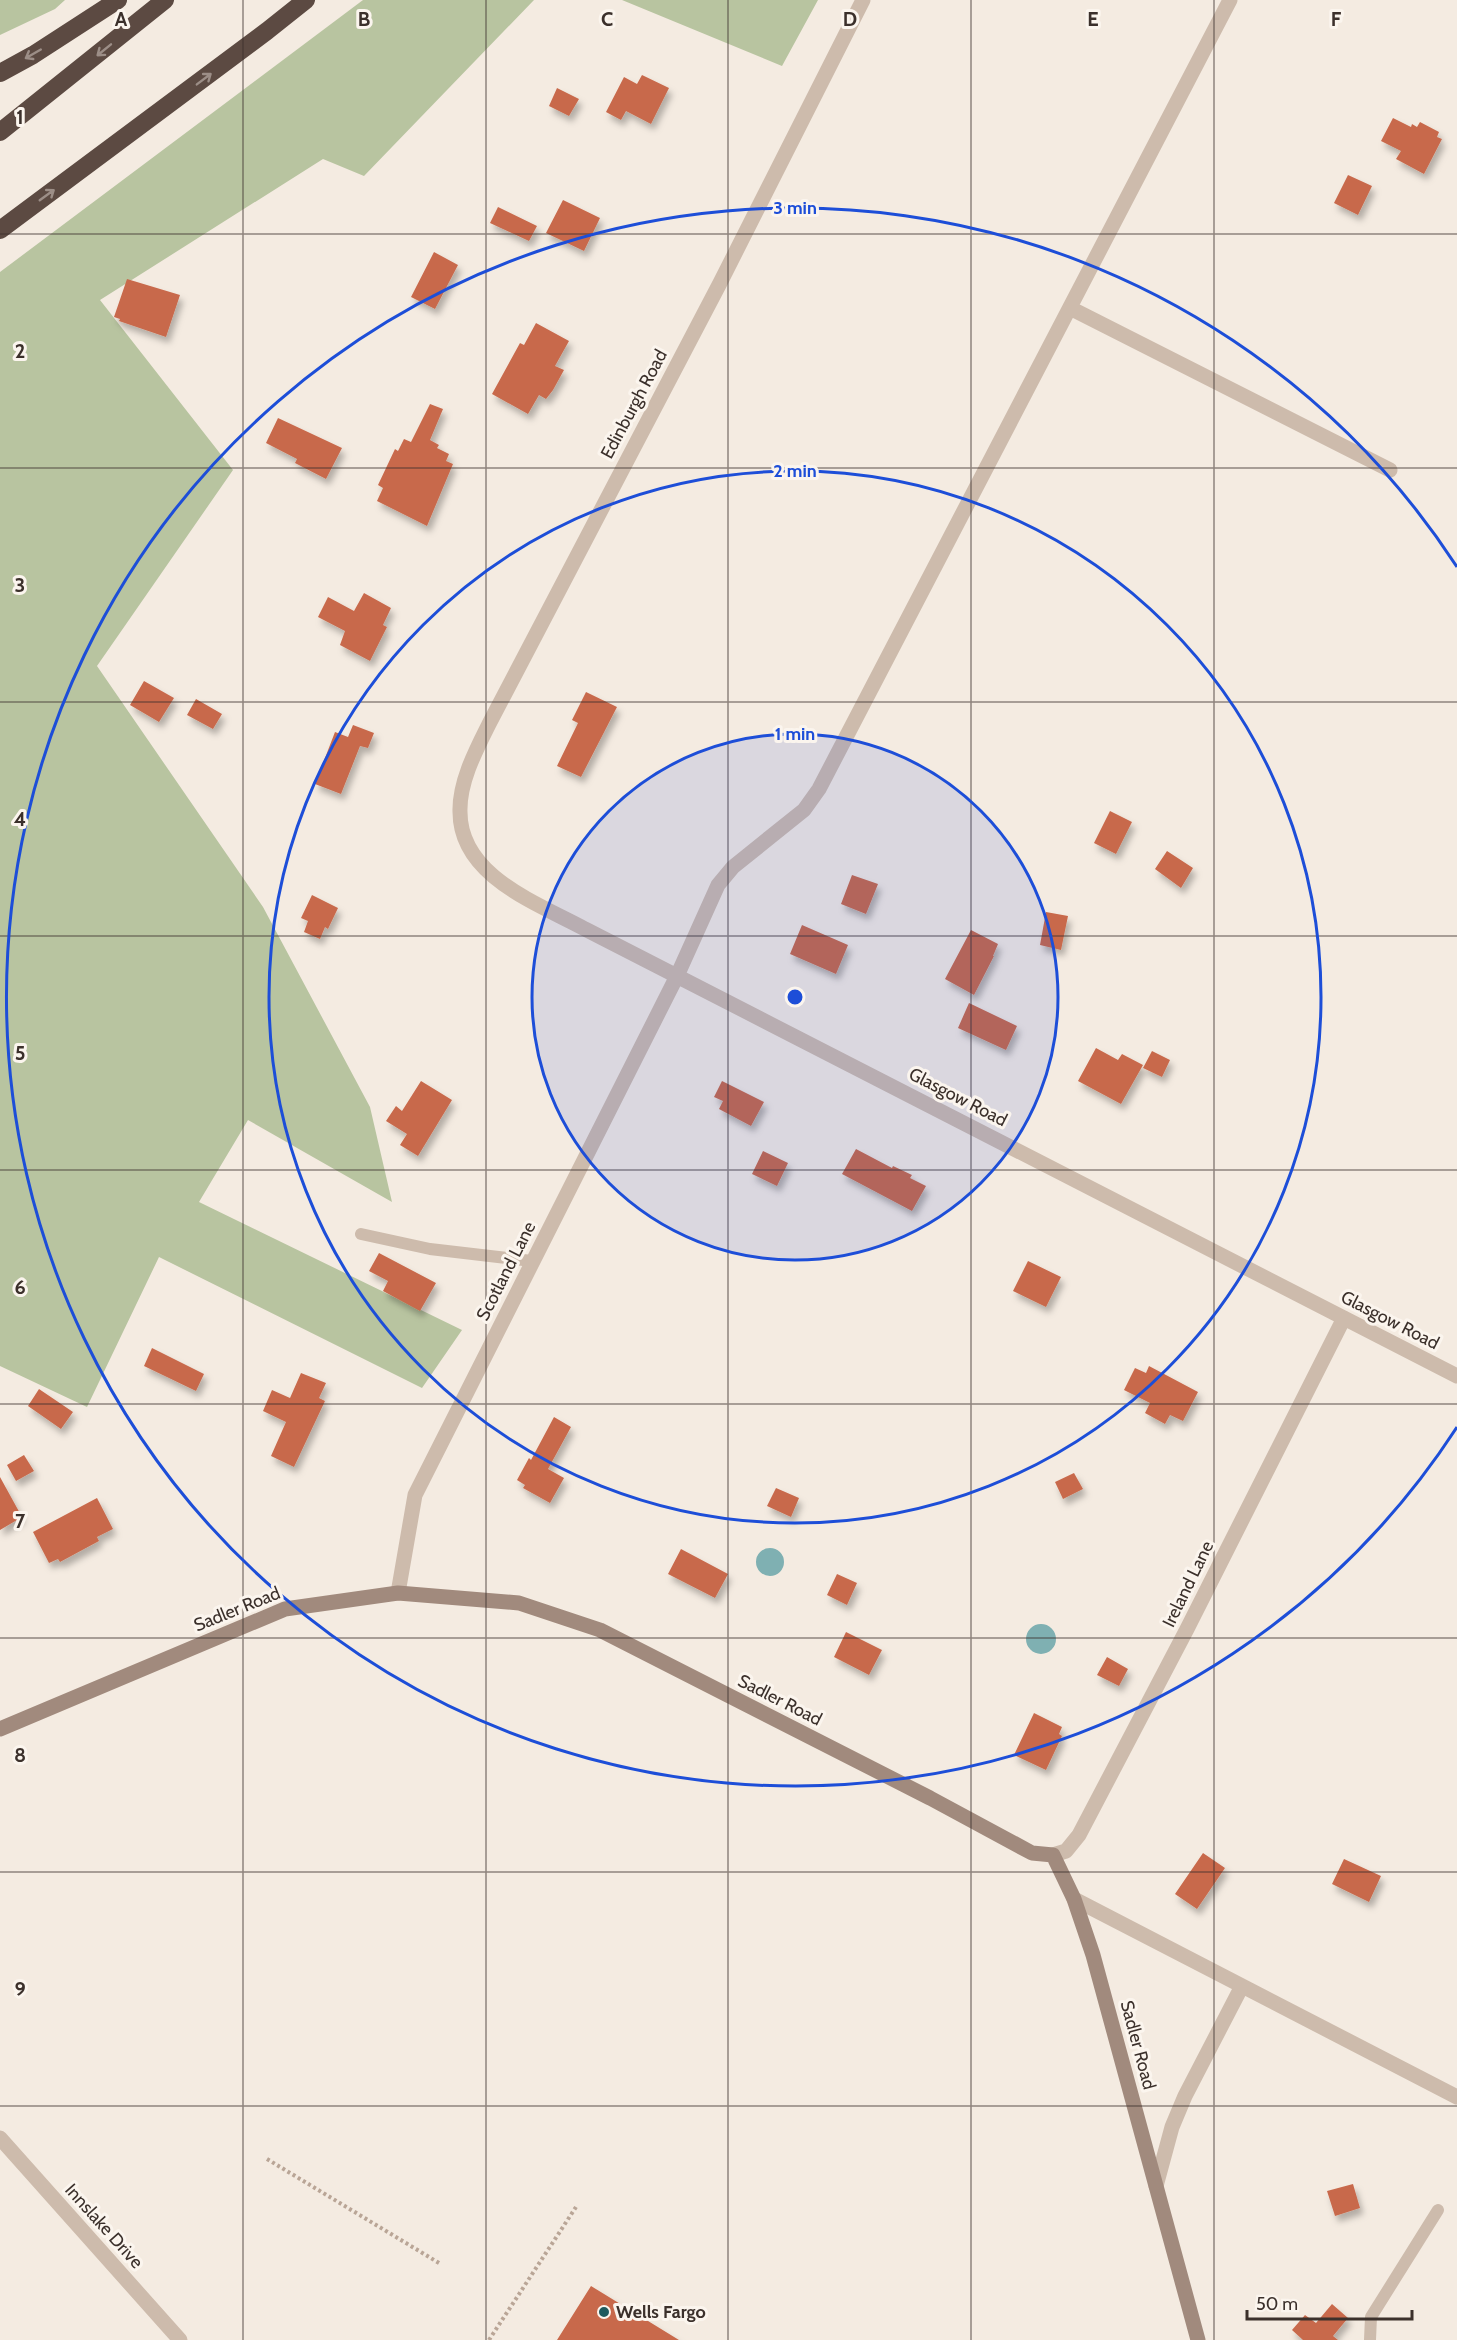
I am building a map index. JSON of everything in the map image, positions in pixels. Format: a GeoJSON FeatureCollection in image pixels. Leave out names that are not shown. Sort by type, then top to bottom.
{"type":"FeatureCollection","features":[{"type":"Feature","properties":{"kind":"highway"},"geometry":{"type":"LineString","coordinates":[[0,73],[43,49],[118,0]]}},
{"type":"Feature","properties":{"kind":"highway"},"geometry":{"type":"LineString","coordinates":[[0,132],[165,0]]}},
{"type":"Feature","properties":{"kind":"highway"},"geometry":{"type":"LineString","coordinates":[[0,230],[258,39],[306,0]]}},
{"type":"Feature","properties":{"kind":"street","name":"Edinburgh Road"},"geometry":{"type":"LineString","coordinates":[[462,831],[460,811],[462,792],[489,724],[720,283],[863,0]]}},
{"type":"Feature","properties":{"kind":"street","name":"Scotland Lane"},"geometry":{"type":"LineString","coordinates":[[398,1593],[415,1495],[677,976],[718,885],[733,867],[804,810],[819,789],[1230,0]]}},
{"type":"Feature","properties":{"kind":"street"},"geometry":{"type":"LineString","coordinates":[[1070,308],[1390,470]]}},
{"type":"Feature","properties":{"kind":"street","name":"Glasgow Road"},"geometry":{"type":"LineString","coordinates":[[462,831],[472,855],[482,867],[506,885],[585,929],[1457,1376]]}},
{"type":"Feature","properties":{"kind":"street","name":"Ireland Lane"},"geometry":{"type":"LineString","coordinates":[[1053,1855],[1066,1851],[1080,1835],[1344,1318]]}},
{"type":"Feature","properties":{"kind":"street","name":"Sadler Road"},"geometry":{"type":"LineString","coordinates":[[0,1729],[285,1609],[398,1593],[519,1603],[600,1630],[930,1798],[1032,1853],[1053,1855],[1074,1899],[1093,1955],[1198,2340]]}},
{"type":"Feature","properties":{"kind":"street"},"geometry":{"type":"LineString","coordinates":[[1074,1899],[1457,2097]]}},
{"type":"Feature","properties":{"kind":"street"},"geometry":{"type":"LineString","coordinates":[[1156,2186],[1176,2116],[1242,1986]]}},
{"type":"Feature","properties":{"kind":"street","name":"Innslake Drive"},"geometry":{"type":"LineString","coordinates":[[0,2138],[180,2340]]}},
{"type":"Feature","properties":{"kind":"lane"},"geometry":{"type":"LineString","coordinates":[[362,1234],[430,1249],[532,1262]]}},
{"type":"Feature","properties":{"kind":"lane"},"geometry":{"type":"LineString","coordinates":[[1370,2340],[1371,2317],[1438,2210]]}},
{"type":"Feature","properties":{"kind":"path"},"geometry":{"type":"LineString","coordinates":[[267,2159],[440,2263]]}},
{"type":"Feature","properties":{"kind":"path"},"geometry":{"type":"LineString","coordinates":[[489,2340],[576,2207]]}},
{"type":"Feature","properties":{"kind":"green space"},"geometry":{"type":"Polygon","coordinates":[[[0,0],[65,0],[55,9],[0,35],[0,0]]]}},
{"type":"Feature","properties":{"kind":"green space"},"geometry":{"type":"Polygon","coordinates":[[[363,0],[534,0],[364,176],[323,159],[100,300],[233,470],[97,666],[263,907],[370,1107],[392,1202],[248,1120],[199,1202],[462,1330],[422,1388],[159,1257],[87,1407],[0,1366],[0,272],[363,0]]]}},
{"type":"Feature","properties":{"kind":"green space"},"geometry":{"type":"Polygon","coordinates":[[[622,0],[818,0],[782,66],[622,0]]]}},
{"type":"Feature","properties":{"kind":"water"},"geometry":{"type":"Polygon","coordinates":[[[770,1548],[780,1552],[784,1562],[780,1572],[770,1576],[760,1572],[756,1562],[760,1552],[770,1548]]]}},
{"type":"Feature","properties":{"kind":"water"},"geometry":{"type":"Polygon","coordinates":[[[1041,1624],[1052,1628],[1056,1639],[1052,1650],[1041,1654],[1030,1650],[1026,1639],[1030,1628],[1041,1624]]]}},
{"type":"Feature","properties":{"kind":"building"},"geometry":{"type":"Polygon","coordinates":[[[642,75],[669,88],[651,124],[626,111],[621,120],[606,112],[624,77],[637,84],[642,75]]]}},
{"type":"Feature","properties":{"kind":"building"},"geometry":{"type":"Polygon","coordinates":[[[557,88],[579,99],[569,116],[549,106],[557,88]]]}},
{"type":"Feature","properties":{"kind":"building"},"geometry":{"type":"Polygon","coordinates":[[[1393,118],[1411,127],[1412,124],[1417,127],[1420,122],[1439,132],[1437,137],[1442,139],[1424,174],[1396,159],[1401,151],[1381,141],[1393,118]]]}},
{"type":"Feature","properties":{"kind":"building"},"geometry":{"type":"Polygon","coordinates":[[[1348,175],[1372,186],[1358,215],[1334,203],[1348,175]]]}},
{"type":"Feature","properties":{"kind":"building"},"geometry":{"type":"Polygon","coordinates":[[[563,200],[600,218],[584,251],[546,233],[563,200]]]}},
{"type":"Feature","properties":{"kind":"building"},"geometry":{"type":"Polygon","coordinates":[[[498,207],[537,226],[529,241],[490,223],[498,207]]]}},
{"type":"Feature","properties":{"kind":"building"},"geometry":{"type":"Polygon","coordinates":[[[434,252],[458,265],[435,309],[411,297],[434,252]]]}},
{"type":"Feature","properties":{"kind":"building"},"geometry":{"type":"Polygon","coordinates":[[[127,279],[180,295],[166,337],[119,321],[120,319],[114,317],[127,279]]]}},
{"type":"Feature","properties":{"kind":"building"},"geometry":{"type":"Polygon","coordinates":[[[536,323],[569,341],[555,366],[564,370],[553,390],[546,399],[539,395],[528,414],[492,394],[520,343],[524,345],[536,323]]]}},
{"type":"Feature","properties":{"kind":"building"},"geometry":{"type":"Polygon","coordinates":[[[430,404],[443,409],[430,440],[439,445],[437,448],[449,454],[446,461],[453,464],[427,526],[377,501],[383,488],[378,485],[395,449],[398,451],[404,439],[411,442],[430,404]]]}},
{"type":"Feature","properties":{"kind":"building"},"geometry":{"type":"Polygon","coordinates":[[[278,418],[342,448],[326,479],[295,463],[297,459],[266,443],[278,418]]]}},
{"type":"Feature","properties":{"kind":"building"},"geometry":{"type":"Polygon","coordinates":[[[364,593],[391,608],[383,625],[387,627],[370,661],[340,645],[345,631],[318,617],[328,597],[354,611],[364,593]]]}},
{"type":"Feature","properties":{"kind":"building"},"geometry":{"type":"Polygon","coordinates":[[[144,681],[174,698],[159,722],[130,705],[144,681]]]}},
{"type":"Feature","properties":{"kind":"building"},"geometry":{"type":"Polygon","coordinates":[[[586,692],[617,707],[581,777],[557,766],[578,723],[572,720],[586,692]]]}},
{"type":"Feature","properties":{"kind":"building"},"geometry":{"type":"Polygon","coordinates":[[[196,699],[222,714],[213,729],[187,715],[196,699]]]}},
{"type":"Feature","properties":{"kind":"building"},"geometry":{"type":"Polygon","coordinates":[[[353,725],[374,733],[368,748],[360,746],[341,794],[315,784],[335,732],[348,737],[353,725]]]}},
{"type":"Feature","properties":{"kind":"building"},"geometry":{"type":"Polygon","coordinates":[[[1110,811],[1132,822],[1116,854],[1094,843],[1110,811]]]}},
{"type":"Feature","properties":{"kind":"building"},"geometry":{"type":"Polygon","coordinates":[[[1167,851],[1193,868],[1181,888],[1155,869],[1167,851]]]}},
{"type":"Feature","properties":{"kind":"building"},"geometry":{"type":"Polygon","coordinates":[[[852,875],[878,884],[866,914],[841,904],[852,875]]]}},
{"type":"Feature","properties":{"kind":"building"},"geometry":{"type":"Polygon","coordinates":[[[312,895],[338,908],[328,929],[325,927],[320,939],[304,932],[308,921],[301,918],[312,895]]]}},
{"type":"Feature","properties":{"kind":"building"},"geometry":{"type":"Polygon","coordinates":[[[1046,912],[1068,916],[1061,950],[1040,945],[1046,912]]]}},
{"type":"Feature","properties":{"kind":"building"},"geometry":{"type":"Polygon","coordinates":[[[802,925],[848,945],[836,974],[790,954],[802,925]]]}},
{"type":"Feature","properties":{"kind":"building"},"geometry":{"type":"Polygon","coordinates":[[[971,930],[998,944],[974,995],[945,979],[971,930]]]}},
{"type":"Feature","properties":{"kind":"building"},"geometry":{"type":"Polygon","coordinates":[[[969,1003],[1017,1026],[1006,1050],[958,1028],[969,1003]]]}},
{"type":"Feature","properties":{"kind":"building"},"geometry":{"type":"Polygon","coordinates":[[[1096,1048],[1118,1060],[1122,1054],[1143,1065],[1121,1104],[1078,1081],[1096,1048]]]}},
{"type":"Feature","properties":{"kind":"building"},"geometry":{"type":"Polygon","coordinates":[[[1152,1051],[1170,1060],[1162,1077],[1143,1068],[1152,1051]]]}},
{"type":"Feature","properties":{"kind":"building"},"geometry":{"type":"Polygon","coordinates":[[[421,1081],[452,1100],[418,1156],[400,1145],[407,1134],[386,1121],[396,1106],[402,1111],[421,1081]]]}},
{"type":"Feature","properties":{"kind":"building"},"geometry":{"type":"Polygon","coordinates":[[[722,1081],[764,1102],[751,1126],[719,1109],[723,1101],[714,1097],[722,1081]]]}},
{"type":"Feature","properties":{"kind":"building"},"geometry":{"type":"Polygon","coordinates":[[[856,1149],[892,1168],[893,1166],[912,1175],[910,1178],[926,1186],[912,1211],[842,1174],[856,1149]]]}},
{"type":"Feature","properties":{"kind":"building"},"geometry":{"type":"Polygon","coordinates":[[[763,1151],[788,1163],[777,1186],[752,1174],[763,1151]]]}},
{"type":"Feature","properties":{"kind":"building"},"geometry":{"type":"Polygon","coordinates":[[[379,1253],[436,1283],[420,1311],[383,1291],[388,1281],[369,1271],[379,1253]]]}},
{"type":"Feature","properties":{"kind":"building"},"geometry":{"type":"Polygon","coordinates":[[[1028,1261],[1061,1277],[1046,1307],[1013,1291],[1028,1261]]]}},
{"type":"Feature","properties":{"kind":"building"},"geometry":{"type":"Polygon","coordinates":[[[152,1348],[204,1374],[196,1391],[144,1366],[152,1348]]]}},
{"type":"Feature","properties":{"kind":"building"},"geometry":{"type":"Polygon","coordinates":[[[1149,1366],[1198,1392],[1183,1421],[1170,1415],[1165,1424],[1145,1413],[1150,1403],[1124,1390],[1135,1368],[1146,1373],[1149,1366]]]}},
{"type":"Feature","properties":{"kind":"building"},"geometry":{"type":"Polygon","coordinates":[[[301,1373],[326,1383],[319,1398],[325,1401],[294,1467],[271,1456],[286,1422],[263,1411],[272,1390],[290,1398],[301,1373]]]}},
{"type":"Feature","properties":{"kind":"building"},"geometry":{"type":"Polygon","coordinates":[[[39,1389],[73,1412],[61,1429],[28,1406],[39,1389]]]}},
{"type":"Feature","properties":{"kind":"building"},"geometry":{"type":"Polygon","coordinates":[[[554,1417],[571,1427],[548,1469],[564,1478],[550,1503],[523,1488],[525,1485],[517,1480],[529,1458],[531,1460],[554,1417]]]}},
{"type":"Feature","properties":{"kind":"building"},"geometry":{"type":"Polygon","coordinates":[[[24,1455],[34,1471],[16,1481],[7,1465],[24,1455]]]}},
{"type":"Feature","properties":{"kind":"building"},"geometry":{"type":"Polygon","coordinates":[[[1074,1473],[1083,1489],[1063,1499],[1055,1482],[1074,1473]]]}},
{"type":"Feature","properties":{"kind":"building"},"geometry":{"type":"Polygon","coordinates":[[[0,1477],[22,1517],[0,1530],[0,1477]]]}},
{"type":"Feature","properties":{"kind":"building"},"geometry":{"type":"Polygon","coordinates":[[[776,1488],[799,1498],[791,1517],[767,1506],[776,1488]]]}},
{"type":"Feature","properties":{"kind":"building"},"geometry":{"type":"Polygon","coordinates":[[[97,1498],[113,1529],[97,1537],[99,1541],[60,1562],[58,1559],[49,1563],[33,1532],[97,1498]]]}},
{"type":"Feature","properties":{"kind":"building"},"geometry":{"type":"Polygon","coordinates":[[[681,1549],[728,1574],[715,1598],[668,1574],[681,1549]]]}},
{"type":"Feature","properties":{"kind":"building"},"geometry":{"type":"Polygon","coordinates":[[[837,1574],[857,1583],[847,1605],[827,1595],[837,1574]]]}},
{"type":"Feature","properties":{"kind":"building"},"geometry":{"type":"Polygon","coordinates":[[[846,1632],[882,1650],[869,1675],[834,1657],[846,1632]]]}},
{"type":"Feature","properties":{"kind":"building"},"geometry":{"type":"Polygon","coordinates":[[[1107,1657],[1128,1669],[1119,1686],[1097,1675],[1107,1657]]]}},
{"type":"Feature","properties":{"kind":"building"},"geometry":{"type":"Polygon","coordinates":[[[1034,1713],[1062,1727],[1059,1734],[1062,1736],[1046,1770],[1014,1755],[1034,1713]]]}},
{"type":"Feature","properties":{"kind":"building"},"geometry":{"type":"Polygon","coordinates":[[[1203,1853],[1225,1868],[1197,1909],[1175,1894],[1203,1853]]]}},
{"type":"Feature","properties":{"kind":"building"},"geometry":{"type":"Polygon","coordinates":[[[1344,1859],[1381,1876],[1369,1902],[1332,1884],[1344,1859]]]}},
{"type":"Feature","properties":{"kind":"building"},"geometry":{"type":"Polygon","coordinates":[[[1353,2184],[1360,2208],[1335,2216],[1327,2191],[1353,2184]]]}},
{"type":"Feature","properties":{"kind":"building","name":"Wells Fargo"},"geometry":{"type":"Polygon","coordinates":[[[591,2286],[679,2340],[557,2340],[591,2286]]]}},
{"type":"Feature","properties":{"kind":"building"},"geometry":{"type":"Polygon","coordinates":[[[1332,2304],[1348,2318],[1333,2336],[1338,2340],[1303,2340],[1292,2330],[1305,2315],[1316,2323],[1332,2304]]]}},
{"type":"Feature","properties":{"kind":"place","name":"Wells Fargo"},"geometry":{"type":"Point","coordinates":[604,2312]}}]}
